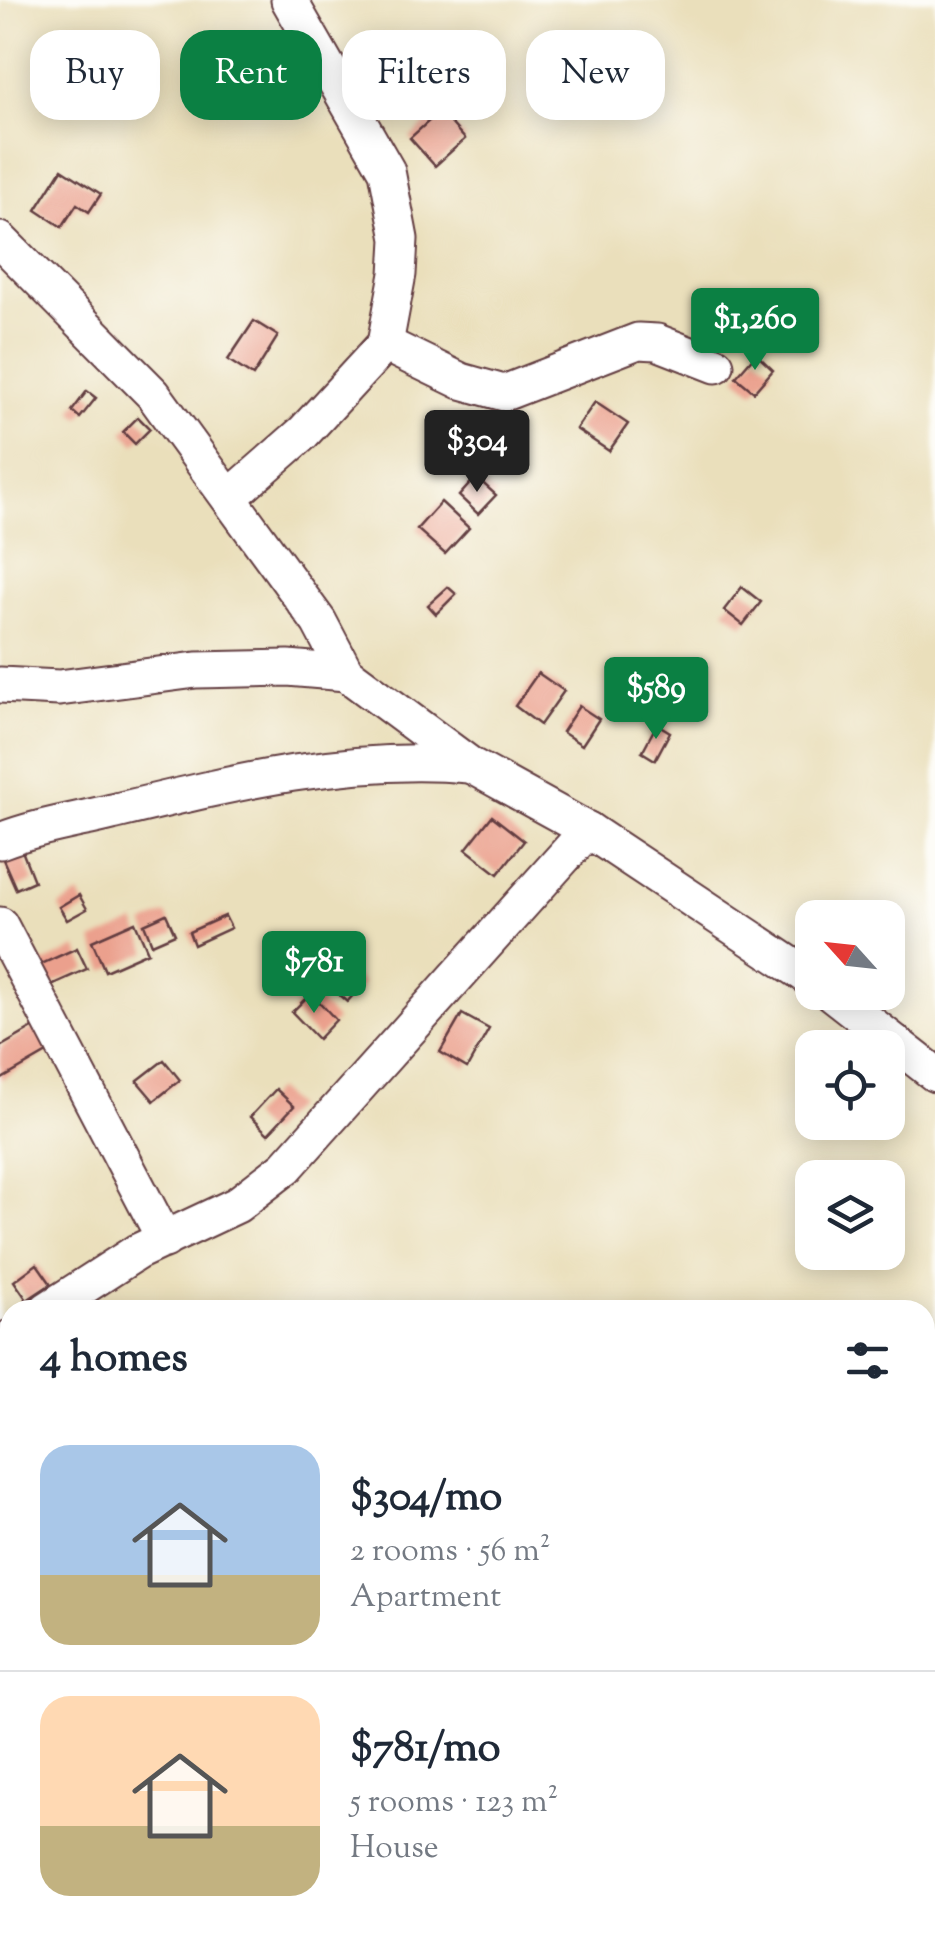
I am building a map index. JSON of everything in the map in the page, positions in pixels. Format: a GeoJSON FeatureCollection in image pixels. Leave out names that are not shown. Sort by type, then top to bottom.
{"type":"FeatureCollection","features":[{"type":"Feature","properties":{"kind":"street"},"geometry":{"type":"LineString","coordinates":[[230,498],[303,433],[385,344],[400,239],[387,172],[289,0]]}},
{"type":"Feature","properties":{"kind":"street"},"geometry":{"type":"LineString","coordinates":[[0,240],[153,394],[285,581],[319,622],[346,673],[470,764],[588,830],[795,968]]}},
{"type":"Feature","properties":{"kind":"street"},"geometry":{"type":"LineString","coordinates":[[385,344],[461,381],[504,394],[638,341],[657,342],[716,365]]}},
{"type":"Feature","properties":{"kind":"street"},"geometry":{"type":"LineString","coordinates":[[0,686],[59,688],[196,670],[288,668],[346,673]]}},
{"type":"Feature","properties":{"kind":"street"},"geometry":{"type":"LineString","coordinates":[[0,841],[174,797],[352,764],[408,759],[470,764]]}},
{"type":"Feature","properties":{"kind":"street"},"geometry":{"type":"LineString","coordinates":[[63,1300],[137,1252],[237,1205],[286,1167],[588,830]]}},
{"type":"Feature","properties":{"kind":"street"},"geometry":{"type":"LineString","coordinates":[[0,925],[165,1240]]}},
{"type":"Feature","properties":{"kind":"street"},"geometry":{"type":"LineString","coordinates":[[853,1010],[935,1074]]}},
{"type":"Feature","properties":{"kind":"building"},"geometry":{"type":"Polygon","coordinates":[[[430,120],[448,120],[465,139],[435,166],[410,138],[430,120]]]}},
{"type":"Feature","properties":{"kind":"building"},"geometry":{"type":"Polygon","coordinates":[[[62,169],[101,194],[89,212],[77,204],[62,227],[36,210],[62,169]]]}},
{"type":"Feature","properties":{"kind":"building"},"geometry":{"type":"Polygon","coordinates":[[[254,321],[278,336],[253,376],[228,360],[254,321]]]}},
{"type":"Feature","properties":{"kind":"building"},"geometry":{"type":"Polygon","coordinates":[[[756,354],[773,370],[754,392],[736,377],[756,354]]]}},
{"type":"Feature","properties":{"kind":"building"},"geometry":{"type":"Polygon","coordinates":[[[87,391],[96,398],[80,418],[72,411],[87,391]]]}},
{"type":"Feature","properties":{"kind":"building"},"geometry":{"type":"Polygon","coordinates":[[[595,402],[628,424],[609,451],[576,429],[595,402]]]}},
{"type":"Feature","properties":{"kind":"building"},"geometry":{"type":"Polygon","coordinates":[[[138,417],[150,429],[135,444],[123,432],[138,417]]]}},
{"type":"Feature","properties":{"kind":"building"},"geometry":{"type":"Polygon","coordinates":[[[476,477],[496,495],[478,514],[459,496],[476,477]]]}},
{"type":"Feature","properties":{"kind":"building"},"geometry":{"type":"Polygon","coordinates":[[[441,502],[469,528],[445,554],[417,529],[441,502]]]}},
{"type":"Feature","properties":{"kind":"building"},"geometry":{"type":"Polygon","coordinates":[[[448,587],[456,594],[436,614],[428,605],[448,587]]]}},
{"type":"Feature","properties":{"kind":"building"},"geometry":{"type":"Polygon","coordinates":[[[742,587],[761,602],[743,625],[724,610],[742,587]]]}},
{"type":"Feature","properties":{"kind":"building"},"geometry":{"type":"Polygon","coordinates":[[[538,673],[564,691],[540,725],[515,706],[538,673]]]}},
{"type":"Feature","properties":{"kind":"building"},"geometry":{"type":"Polygon","coordinates":[[[626,676],[641,685],[627,711],[612,702],[626,676]]]}},
{"type":"Feature","properties":{"kind":"building"},"geometry":{"type":"Polygon","coordinates":[[[579,706],[599,719],[582,745],[562,732],[579,706]]]}},
{"type":"Feature","properties":{"kind":"building"},"geometry":{"type":"Polygon","coordinates":[[[657,724],[670,732],[655,760],[642,752],[657,724]]]}},
{"type":"Feature","properties":{"kind":"building"},"geometry":{"type":"Polygon","coordinates":[[[492,816],[524,841],[498,874],[466,849],[492,816]]]}},
{"type":"Feature","properties":{"kind":"building"},"geometry":{"type":"Polygon","coordinates":[[[21,848],[34,881],[16,889],[2,857],[21,848]]]}},
{"type":"Feature","properties":{"kind":"building"},"geometry":{"type":"Polygon","coordinates":[[[79,895],[87,909],[67,920],[59,907],[79,895]]]}},
{"type":"Feature","properties":{"kind":"building"},"geometry":{"type":"Polygon","coordinates":[[[166,914],[175,934],[152,944],[144,924],[166,914]]]}},
{"type":"Feature","properties":{"kind":"building"},"geometry":{"type":"Polygon","coordinates":[[[225,916],[231,928],[194,945],[189,932],[225,916]]]}},
{"type":"Feature","properties":{"kind":"building"},"geometry":{"type":"Polygon","coordinates":[[[135,922],[148,952],[105,971],[92,941],[135,922]]]}},
{"type":"Feature","properties":{"kind":"building"},"geometry":{"type":"Polygon","coordinates":[[[77,948],[87,969],[49,986],[39,965],[77,948]]]}},
{"type":"Feature","properties":{"kind":"building"},"geometry":{"type":"Polygon","coordinates":[[[344,968],[363,984],[347,1002],[329,986],[344,968]]]}},
{"type":"Feature","properties":{"kind":"building"},"geometry":{"type":"Polygon","coordinates":[[[311,993],[336,1020],[318,1039],[292,1012],[311,993]]]}},
{"type":"Feature","properties":{"kind":"building"},"geometry":{"type":"Polygon","coordinates":[[[462,1014],[489,1029],[467,1068],[440,1052],[462,1014]]]}},
{"type":"Feature","properties":{"kind":"building"},"geometry":{"type":"Polygon","coordinates":[[[38,1025],[52,1050],[0,1080],[0,1047],[38,1025]]]}},
{"type":"Feature","properties":{"kind":"building"},"geometry":{"type":"Polygon","coordinates":[[[164,1060],[180,1080],[154,1101],[137,1081],[164,1060]]]}},
{"type":"Feature","properties":{"kind":"building"},"geometry":{"type":"Polygon","coordinates":[[[276,1089],[294,1106],[268,1134],[250,1117],[276,1089]]]}},
{"type":"Feature","properties":{"kind":"building"},"geometry":{"type":"Polygon","coordinates":[[[37,1264],[51,1284],[27,1300],[14,1281],[37,1264]]]}}]}
